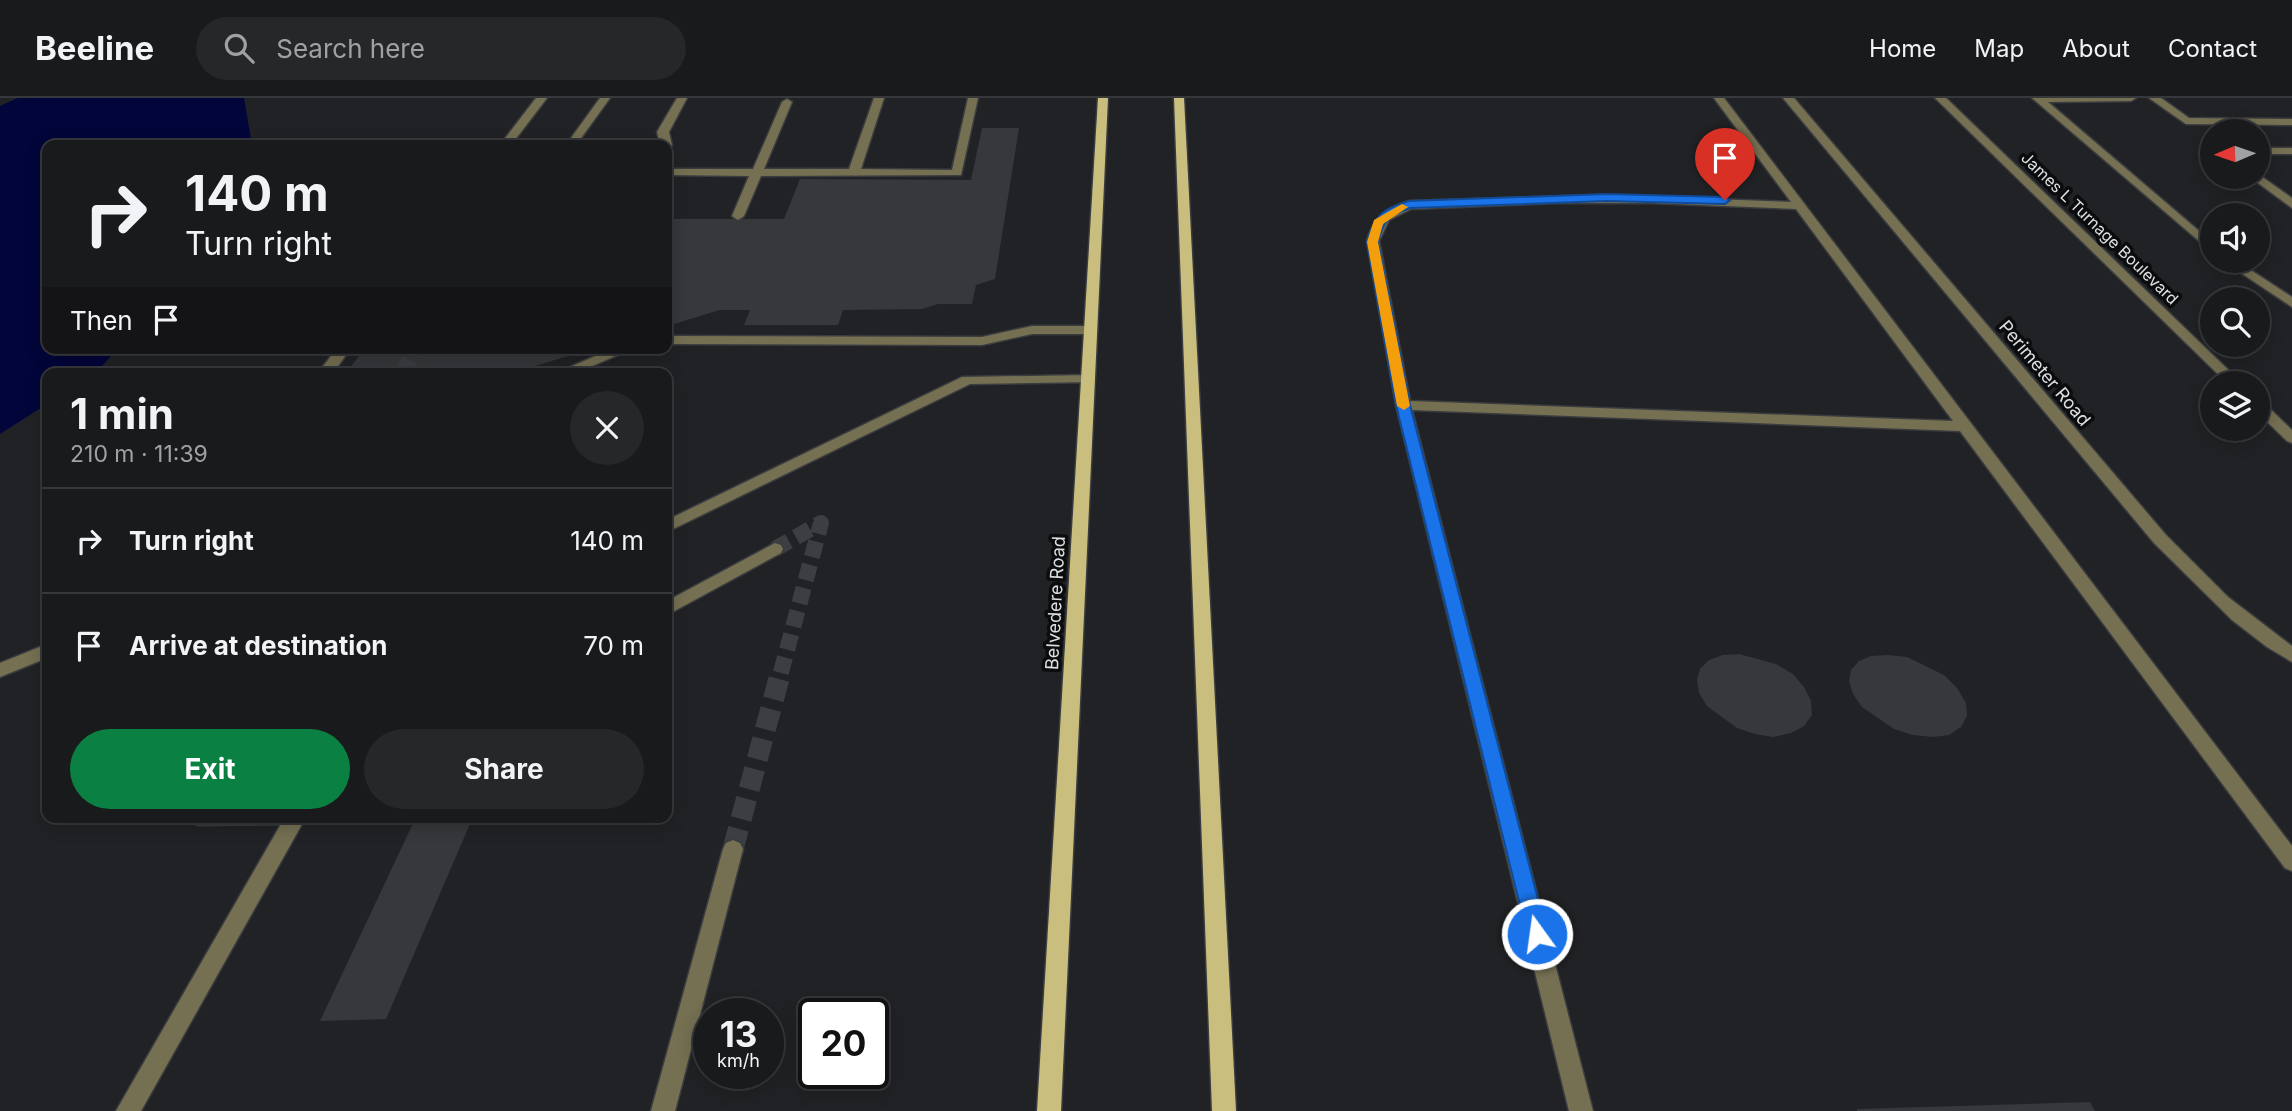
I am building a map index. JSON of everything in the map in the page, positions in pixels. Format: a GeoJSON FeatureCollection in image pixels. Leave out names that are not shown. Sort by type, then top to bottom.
{"type":"FeatureCollection","features":[{"type":"Feature","properties":{"kind":"main road","name":"Belvedere Road"},"geometry":{"type":"LineString","coordinates":[[1049,1111],[1103,98]]}},
{"type":"Feature","properties":{"kind":"main road"},"geometry":{"type":"LineString","coordinates":[[1179,98],[1224,1111]]}},
{"type":"Feature","properties":{"kind":"street"},"geometry":{"type":"LineString","coordinates":[[509,140],[542,98]]}},
{"type":"Feature","properties":{"kind":"street"},"geometry":{"type":"LineString","coordinates":[[575,140],[606,98]]}},
{"type":"Feature","properties":{"kind":"street"},"geometry":{"type":"LineString","coordinates":[[665,140],[663,132],[682,98]]}},
{"type":"Feature","properties":{"kind":"street"},"geometry":{"type":"LineString","coordinates":[[854,172],[879,98]]}},
{"type":"Feature","properties":{"kind":"street"},"geometry":{"type":"LineString","coordinates":[[672,172],[957,173],[973,98]]}},
{"type":"Feature","properties":{"kind":"street"},"geometry":{"type":"LineString","coordinates":[[1719,98],[1962,426],[2292,862]]}},
{"type":"Feature","properties":{"kind":"street","name":"Perimeter Road"},"geometry":{"type":"LineString","coordinates":[[1788,98],[2160,539],[2228,607],[2292,655]]}},
{"type":"Feature","properties":{"kind":"street","name":"James L Turnage Boulevard"},"geometry":{"type":"LineString","coordinates":[[1940,98],[2223,371]]}},
{"type":"Feature","properties":{"kind":"street"},"geometry":{"type":"LineString","coordinates":[[2038,98],[2132,98]]}},
{"type":"Feature","properties":{"kind":"street"},"geometry":{"type":"LineString","coordinates":[[2038,98],[2200,238]]}},
{"type":"Feature","properties":{"kind":"street"},"geometry":{"type":"LineString","coordinates":[[2154,98],[2186,121],[2292,122]]}},
{"type":"Feature","properties":{"kind":"street"},"geometry":{"type":"LineString","coordinates":[[738,216],[787,102]]}},
{"type":"Feature","properties":{"kind":"street"},"geometry":{"type":"LineString","coordinates":[[2270,151],[2292,151]]}},
{"type":"Feature","properties":{"kind":"street"},"geometry":{"type":"LineString","coordinates":[[2270,188],[2292,204]]}},
{"type":"Feature","properties":{"kind":"street"},"geometry":{"type":"LineString","coordinates":[[1581,1111],[1403,405],[1373,242],[1378,222],[1391,212],[1409,205],[1607,198],[1700,199],[1798,206]]}},
{"type":"Feature","properties":{"kind":"street"},"geometry":{"type":"LineString","coordinates":[[2247,273],[2292,303]]}},
{"type":"Feature","properties":{"kind":"street"},"geometry":{"type":"LineString","coordinates":[[672,340],[982,341],[1032,330],[1090,330]]}},
{"type":"Feature","properties":{"kind":"street"},"geometry":{"type":"LineString","coordinates":[[329,368],[339,354]]}},
{"type":"Feature","properties":{"kind":"street"},"geometry":{"type":"LineString","coordinates":[[576,368],[612,354]]}},
{"type":"Feature","properties":{"kind":"street"},"geometry":{"type":"LineString","coordinates":[[672,525],[967,380],[1088,379]]}},
{"type":"Feature","properties":{"kind":"street"},"geometry":{"type":"LineString","coordinates":[[1403,405],[1962,426]]}},
{"type":"Feature","properties":{"kind":"street"},"geometry":{"type":"LineString","coordinates":[[2270,417],[2292,438]]}},
{"type":"Feature","properties":{"kind":"street"},"geometry":{"type":"LineString","coordinates":[[672,606],[775,549]]}},
{"type":"Feature","properties":{"kind":"street"},"geometry":{"type":"LineString","coordinates":[[0,670],[42,653]]}},
{"type":"Feature","properties":{"kind":"street"},"geometry":{"type":"LineString","coordinates":[[128,1111],[293,823]]}},
{"type":"Feature","properties":{"kind":"street"},"geometry":{"type":"LineString","coordinates":[[663,1111],[733,849]]}},
{"type":"Feature","properties":{"kind":"shaded area"},"geometry":{"type":"Polygon","coordinates":[[[18,98],[244,98],[251,140],[42,140],[42,354],[113,354],[100,368],[42,368],[42,407],[0,434],[0,106],[18,98]]]}},
{"type":"Feature","properties":{"kind":"building"},"geometry":{"type":"Polygon","coordinates":[[[982,128],[1019,128],[995,279],[976,285],[972,304],[938,304],[922,309],[843,310],[838,325],[744,325],[750,310],[720,310],[672,324],[672,219],[784,219],[800,179],[971,180],[982,128]]]}},
{"type":"Feature","properties":{"kind":"building"},"geometry":{"type":"Polygon","coordinates":[[[360,354],[575,354],[528,368],[350,368],[360,354]]]}},
{"type":"Feature","properties":{"kind":"building"},"geometry":{"type":"Polygon","coordinates":[[[1739,654],[1776,664],[1793,674],[1811,701],[1812,715],[1804,726],[1791,733],[1773,737],[1755,734],[1737,728],[1707,706],[1699,693],[1697,680],[1700,669],[1709,660],[1723,655],[1739,654]]]}},
{"type":"Feature","properties":{"kind":"building"},"geometry":{"type":"Polygon","coordinates":[[[1871,656],[1907,657],[1944,675],[1957,688],[1966,703],[1967,716],[1961,727],[1949,735],[1913,735],[1894,729],[1862,707],[1853,694],[1849,681],[1851,670],[1859,661],[1871,656]]]}},
{"type":"Feature","properties":{"kind":"building"},"geometry":{"type":"Polygon","coordinates":[[[413,823],[470,823],[386,1019],[320,1021],[413,823]]]}},
{"type":"Feature","properties":{"kind":"building"},"geometry":{"type":"Polygon","coordinates":[[[2090,1102],[2095,1111],[1857,1111],[1857,1109],[2090,1102]]]}},
{"type":"Feature","properties":{"kind":"tunnel"},"geometry":{"type":"LineString","coordinates":[[404,368],[414,354]]}},
{"type":"Feature","properties":{"kind":"tunnel"},"geometry":{"type":"LineString","coordinates":[[775,549],[821,523],[780,676]]}},
{"type":"Feature","properties":{"kind":"tunnel"},"geometry":{"type":"LineString","coordinates":[[733,849],[780,675]]}},
{"type":"Feature","properties":{"kind":"slow traffic"},"geometry":{"type":"LineString","coordinates":[[1402,207],[1378,222],[1373,242],[1404,406]]}},
{"type":"Feature","properties":{"kind":"route"},"geometry":{"type":"LineString","coordinates":[[1537,934],[1403,405],[1376,264],[1373,242],[1378,222],[1391,212],[1409,205],[1455,202],[1607,198],[1725,200]]}}]}
